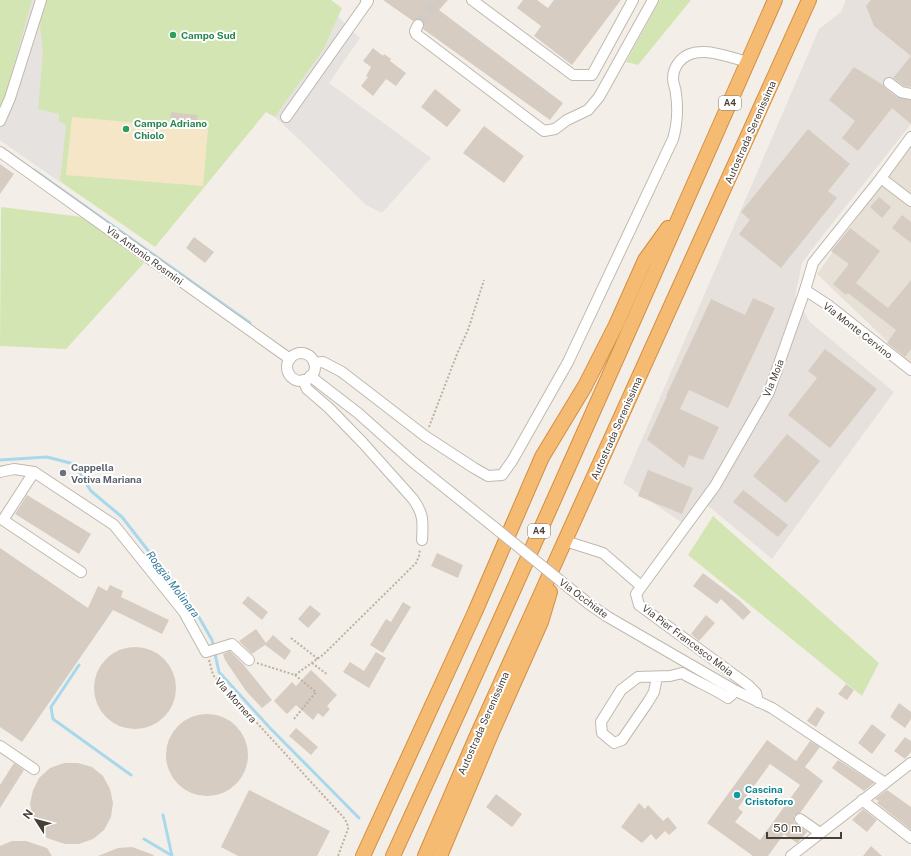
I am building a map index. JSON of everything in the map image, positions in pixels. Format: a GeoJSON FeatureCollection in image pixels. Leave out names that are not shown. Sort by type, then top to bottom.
{"type":"FeatureCollection","features":[{"type":"Feature","properties":{"kind":"highway","name":"A4"},"geometry":{"type":"LineString","coordinates":[[393,856],[685,206],[775,0]]}},
{"type":"Feature","properties":{"kind":"highway","name":"Autostrada Serenissima"},"geometry":{"type":"LineString","coordinates":[[425,856],[475,740],[809,0]]}},
{"type":"Feature","properties":{"kind":"highway"},"geometry":{"type":"LineString","coordinates":[[363,856],[475,612],[542,457],[585,386],[616,326],[645,260],[685,206]]}},
{"type":"Feature","properties":{"kind":"highway"},"geometry":{"type":"LineString","coordinates":[[440,856],[492,732],[541,622],[565,541]]}},
{"type":"Feature","properties":{"kind":"street"},"geometry":{"type":"LineString","coordinates":[[0,121],[10,98],[41,0]]}},
{"type":"Feature","properties":{"kind":"street"},"geometry":{"type":"LineString","coordinates":[[286,117],[368,1],[366,0]]}},
{"type":"Feature","properties":{"kind":"street"},"geometry":{"type":"LineString","coordinates":[[472,0],[573,75],[592,75],[633,0]]}},
{"type":"Feature","properties":{"kind":"street"},"geometry":{"type":"LineString","coordinates":[[418,26],[415,31],[416,34],[544,131],[555,129],[567,120],[588,110],[599,97],[653,0]]}},
{"type":"Feature","properties":{"kind":"street"},"geometry":{"type":"LineString","coordinates":[[314,363],[323,362],[342,372],[425,436],[488,476],[502,475],[512,461],[568,362],[673,140],[676,124],[677,100],[673,78],[674,69],[681,59],[690,53],[700,52],[748,62]]}},
{"type":"Feature","properties":{"kind":"street"},"geometry":{"type":"LineString","coordinates":[[889,83],[901,92],[911,94]]}},
{"type":"Feature","properties":{"kind":"street","name":"Via Moia"},"geometry":{"type":"LineString","coordinates":[[641,586],[715,486],[769,392],[813,263],[881,178],[911,137]]}},
{"type":"Feature","properties":{"kind":"street","name":"Via Antonio Rosmini"},"geometry":{"type":"LineString","coordinates":[[0,152],[290,359]]}},
{"type":"Feature","properties":{"kind":"street"},"geometry":{"type":"LineString","coordinates":[[881,178],[911,201]]}},
{"type":"Feature","properties":{"kind":"street","name":"Via Monte Cervino"},"geometry":{"type":"LineString","coordinates":[[805,290],[828,305],[909,365]]}},
{"type":"Feature","properties":{"kind":"street"},"geometry":{"type":"LineString","coordinates":[[296,354],[305,354],[309,356],[314,363],[314,370],[307,378],[298,380],[290,376],[287,368],[290,359],[296,354]]}},
{"type":"Feature","properties":{"kind":"street"},"geometry":{"type":"LineString","coordinates":[[307,378],[307,389],[364,443],[413,499],[420,509],[423,519],[422,540]]}},
{"type":"Feature","properties":{"kind":"street","name":"Via Occhiate"},"geometry":{"type":"LineString","coordinates":[[307,378],[358,413],[413,462],[589,604],[608,617],[736,691],[772,708],[884,783]]}},
{"type":"Feature","properties":{"kind":"street"},"geometry":{"type":"LineString","coordinates":[[0,472],[14,469],[34,472],[114,525],[184,612],[209,651],[232,644],[249,660]]}},
{"type":"Feature","properties":{"kind":"street"},"geometry":{"type":"LineString","coordinates":[[34,472],[3,520],[81,572]]}},
{"type":"Feature","properties":{"kind":"street"},"geometry":{"type":"LineString","coordinates":[[565,541],[603,553],[641,586]]}},
{"type":"Feature","properties":{"kind":"street","name":"Via Pier Francesco Moia"},"geometry":{"type":"LineString","coordinates":[[641,586],[636,594],[639,605],[748,685],[756,693],[758,702]]}},
{"type":"Feature","properties":{"kind":"street"},"geometry":{"type":"LineString","coordinates":[[657,676],[654,692],[648,702],[622,740],[614,743],[602,733],[601,722],[621,690],[638,677],[682,673],[728,698],[736,691]]}},
{"type":"Feature","properties":{"kind":"street"},"geometry":{"type":"LineString","coordinates":[[0,746],[34,769]]}},
{"type":"Feature","properties":{"kind":"street"},"geometry":{"type":"LineString","coordinates":[[791,856],[911,763]]}},
{"type":"Feature","properties":{"kind":"street"},"geometry":{"type":"LineString","coordinates":[[862,800],[911,838]]}},
{"type":"Feature","properties":{"kind":"street"},"geometry":{"type":"LineString","coordinates":[[800,819],[820,834]]}},
{"type":"Feature","properties":{"kind":"path"},"geometry":{"type":"LineString","coordinates":[[425,436],[468,330],[484,280]]}},
{"type":"Feature","properties":{"kind":"path"},"geometry":{"type":"LineString","coordinates":[[295,675],[318,659],[416,563],[420,556],[422,540]]}},
{"type":"Feature","properties":{"kind":"path"},"geometry":{"type":"LineString","coordinates":[[291,638],[318,659]]}},
{"type":"Feature","properties":{"kind":"path","name":"Via Mornera"},"geometry":{"type":"LineString","coordinates":[[209,651],[213,675],[345,819],[348,830],[338,856]]}},
{"type":"Feature","properties":{"kind":"path"},"geometry":{"type":"LineString","coordinates":[[249,660],[295,675],[316,692],[294,719]]}},
{"type":"Feature","properties":{"kind":"path"},"geometry":{"type":"LineString","coordinates":[[312,663],[328,675]]}},
{"type":"Feature","properties":{"kind":"shaded area"},"geometry":{"type":"Polygon","coordinates":[[[32,0],[45,0],[40,25],[43,52],[38,109],[59,114],[59,121],[66,125],[60,182],[0,140],[0,115],[32,0]]]}},
{"type":"Feature","properties":{"kind":"shaded area"},"geometry":{"type":"Polygon","coordinates":[[[846,0],[911,0],[911,124],[802,263],[795,297],[810,322],[894,392],[772,559],[700,499],[681,522],[623,483],[819,29],[841,12],[846,0]]]}},
{"type":"Feature","properties":{"kind":"shaded area"},"geometry":{"type":"Polygon","coordinates":[[[338,17],[360,38],[329,83],[431,158],[382,213],[366,205],[275,117],[324,49],[338,17]]]}},
{"type":"Feature","properties":{"kind":"shaded area"},"geometry":{"type":"Polygon","coordinates":[[[911,143],[911,364],[817,274],[911,143]]]}},
{"type":"Feature","properties":{"kind":"green space","name":"Campo Adriano Chiolo"},"geometry":{"type":"Polygon","coordinates":[[[0,0],[331,0],[342,8],[324,49],[275,117],[266,112],[155,247],[0,140],[0,0]]]}},
{"type":"Feature","properties":{"kind":"green space"},"geometry":{"type":"Polygon","coordinates":[[[660,0],[691,0],[638,65],[626,62],[660,0]]]}},
{"type":"Feature","properties":{"kind":"green space"},"geometry":{"type":"Polygon","coordinates":[[[1,207],[82,217],[144,263],[66,349],[0,346],[1,207]]]}},
{"type":"Feature","properties":{"kind":"green space"},"geometry":{"type":"Polygon","coordinates":[[[713,516],[879,663],[862,696],[688,555],[713,516]]]}},
{"type":"Feature","properties":{"kind":"sand"},"geometry":{"type":"Polygon","coordinates":[[[72,117],[208,129],[203,186],[66,175],[72,117]]]}},
{"type":"Feature","properties":{"kind":"building"},"geometry":{"type":"Polygon","coordinates":[[[383,0],[448,0],[439,10],[563,103],[550,120],[423,29],[424,24],[421,19],[413,21],[383,0]]]}},
{"type":"Feature","properties":{"kind":"building"},"geometry":{"type":"Polygon","coordinates":[[[523,0],[537,0],[548,8],[554,0],[621,0],[572,65],[534,36],[541,26],[517,8],[523,0]]]}},
{"type":"Feature","properties":{"kind":"building"},"geometry":{"type":"Polygon","coordinates":[[[871,0],[911,0],[911,56],[874,26],[866,6],[871,0]]]}},
{"type":"Feature","properties":{"kind":"building"},"geometry":{"type":"Polygon","coordinates":[[[373,48],[383,56],[384,54],[391,59],[390,61],[406,73],[396,86],[386,79],[373,96],[361,86],[368,77],[366,76],[371,67],[363,61],[373,48]]]}},
{"type":"Feature","properties":{"kind":"building"},"geometry":{"type":"Polygon","coordinates":[[[911,56],[911,87],[904,86],[893,78],[911,56]]]}},
{"type":"Feature","properties":{"kind":"building"},"geometry":{"type":"Polygon","coordinates":[[[854,67],[883,85],[897,97],[911,100],[911,124],[892,108],[858,151],[842,138],[855,121],[829,100],[854,67]]]}},
{"type":"Feature","properties":{"kind":"building"},"geometry":{"type":"Polygon","coordinates":[[[435,89],[461,110],[447,127],[421,107],[435,89]]]}},
{"type":"Feature","properties":{"kind":"building"},"geometry":{"type":"Polygon","coordinates":[[[171,112],[198,115],[197,123],[170,120],[171,112]]]}},
{"type":"Feature","properties":{"kind":"building"},"geometry":{"type":"Polygon","coordinates":[[[484,126],[524,156],[504,183],[463,153],[484,126]]]}},
{"type":"Feature","properties":{"kind":"building"},"geometry":{"type":"Polygon","coordinates":[[[808,129],[850,164],[828,191],[837,198],[781,268],[739,234],[750,220],[741,212],[808,129]]]}},
{"type":"Feature","properties":{"kind":"building"},"geometry":{"type":"Polygon","coordinates":[[[0,164],[14,174],[0,194],[0,164]]]}},
{"type":"Feature","properties":{"kind":"building"},"geometry":{"type":"Polygon","coordinates":[[[879,197],[891,207],[882,218],[870,207],[879,197]]]}},
{"type":"Feature","properties":{"kind":"building"},"geometry":{"type":"Polygon","coordinates":[[[902,215],[911,222],[911,243],[892,228],[902,215]]]}},
{"type":"Feature","properties":{"kind":"building"},"geometry":{"type":"Polygon","coordinates":[[[850,228],[880,251],[856,283],[888,308],[911,280],[911,349],[905,357],[887,343],[896,330],[848,293],[846,295],[833,284],[849,264],[831,251],[850,228]]]}},
{"type":"Feature","properties":{"kind":"building"},"geometry":{"type":"Polygon","coordinates":[[[194,237],[214,252],[205,263],[186,248],[194,237]]]}},
{"type":"Feature","properties":{"kind":"building"},"geometry":{"type":"Polygon","coordinates":[[[753,298],[775,308],[728,408],[689,390],[680,409],[719,427],[703,460],[689,455],[684,468],[647,440],[711,299],[745,315],[753,298]]]}},
{"type":"Feature","properties":{"kind":"building"},"geometry":{"type":"Polygon","coordinates":[[[825,349],[877,389],[830,448],[788,415],[817,378],[808,371],[825,349]]]}},
{"type":"Feature","properties":{"kind":"building"},"geometry":{"type":"Polygon","coordinates":[[[787,434],[820,461],[786,503],[753,476],[787,434]]]}},
{"type":"Feature","properties":{"kind":"building"},"geometry":{"type":"Polygon","coordinates":[[[648,470],[693,488],[682,514],[638,496],[648,470]]]}},
{"type":"Feature","properties":{"kind":"building"},"geometry":{"type":"Polygon","coordinates":[[[743,490],[788,525],[778,537],[733,502],[743,490]]]}},
{"type":"Feature","properties":{"kind":"building"},"geometry":{"type":"Polygon","coordinates":[[[27,495],[91,534],[79,554],[15,514],[27,495]]]}},
{"type":"Feature","properties":{"kind":"building"},"geometry":{"type":"Polygon","coordinates":[[[0,548],[88,608],[98,586],[107,591],[110,585],[123,591],[121,597],[169,620],[162,634],[113,610],[22,742],[0,727],[0,548]]]}},
{"type":"Feature","properties":{"kind":"building"},"geometry":{"type":"Polygon","coordinates":[[[437,553],[463,565],[458,578],[431,566],[437,553]]]}},
{"type":"Feature","properties":{"kind":"building"},"geometry":{"type":"Polygon","coordinates":[[[703,573],[740,601],[751,612],[743,620],[721,599],[717,604],[693,586],[703,573]]]}},
{"type":"Feature","properties":{"kind":"building"},"geometry":{"type":"Polygon","coordinates":[[[248,596],[268,612],[262,620],[242,603],[248,596]]]}},
{"type":"Feature","properties":{"kind":"building"},"geometry":{"type":"Polygon","coordinates":[[[403,602],[411,607],[383,653],[370,645],[386,619],[391,622],[403,602]]]}},
{"type":"Feature","properties":{"kind":"building"},"geometry":{"type":"Polygon","coordinates":[[[310,605],[321,614],[308,628],[298,619],[310,605]]]}},
{"type":"Feature","properties":{"kind":"building"},"geometry":{"type":"Polygon","coordinates":[[[706,615],[715,623],[699,641],[691,634],[706,615]]]}},
{"type":"Feature","properties":{"kind":"building"},"geometry":{"type":"Polygon","coordinates":[[[256,629],[266,643],[273,635],[291,651],[285,660],[265,645],[252,654],[239,641],[256,629]]]}},
{"type":"Feature","properties":{"kind":"building"},"geometry":{"type":"Polygon","coordinates":[[[135,647],[151,650],[164,659],[173,672],[176,688],[173,704],[164,717],[151,726],[135,729],[119,726],[106,717],[97,704],[94,688],[97,672],[106,659],[119,650],[135,647]]]}},
{"type":"Feature","properties":{"kind":"building"},"geometry":{"type":"Polygon","coordinates":[[[230,651],[243,664],[272,700],[262,708],[246,691],[225,660],[223,654],[230,651]]]}},
{"type":"Feature","properties":{"kind":"building"},"geometry":{"type":"Polygon","coordinates":[[[376,652],[386,658],[369,688],[343,672],[350,662],[364,671],[376,652]]]}},
{"type":"Feature","properties":{"kind":"building"},"geometry":{"type":"Polygon","coordinates":[[[311,670],[337,695],[327,706],[330,709],[323,717],[318,713],[313,720],[296,705],[287,714],[274,701],[292,682],[296,686],[311,670]]]}},
{"type":"Feature","properties":{"kind":"building"},"geometry":{"type":"Polygon","coordinates":[[[846,684],[854,690],[847,700],[838,694],[846,684]]]}},
{"type":"Feature","properties":{"kind":"building"},"geometry":{"type":"Polygon","coordinates":[[[899,703],[911,712],[911,719],[905,728],[890,717],[899,703]]]}},
{"type":"Feature","properties":{"kind":"building"},"geometry":{"type":"Polygon","coordinates":[[[817,707],[825,712],[816,727],[807,721],[817,707]]]}},
{"type":"Feature","properties":{"kind":"building"},"geometry":{"type":"Polygon","coordinates":[[[207,714],[223,717],[236,726],[245,739],[248,755],[245,771],[236,784],[223,793],[207,796],[191,793],[178,784],[169,771],[166,755],[169,739],[178,726],[191,717],[207,714]]]}},
{"type":"Feature","properties":{"kind":"building"},"geometry":{"type":"Polygon","coordinates":[[[872,724],[886,735],[872,754],[858,743],[872,724]]]}},
{"type":"Feature","properties":{"kind":"building"},"geometry":{"type":"Polygon","coordinates":[[[296,728],[318,747],[311,755],[289,736],[296,728]]]}},
{"type":"Feature","properties":{"kind":"building"},"geometry":{"type":"Polygon","coordinates":[[[905,737],[911,741],[911,752],[905,759],[894,751],[905,737]]]}},
{"type":"Feature","properties":{"kind":"building","name":"Cascina Cristoforo"},"geometry":{"type":"Polygon","coordinates":[[[767,740],[796,761],[810,741],[820,747],[805,767],[823,781],[800,813],[794,816],[794,822],[807,832],[797,843],[784,834],[768,856],[753,856],[707,823],[767,740]],[[770,764],[738,808],[743,812],[735,822],[760,840],[800,785],[770,764]]]}},
{"type":"Feature","properties":{"kind":"building"},"geometry":{"type":"Polygon","coordinates":[[[838,760],[874,783],[864,791],[832,768],[838,760]]]}},
{"type":"Feature","properties":{"kind":"building"},"geometry":{"type":"Polygon","coordinates":[[[14,763],[24,770],[0,808],[0,785],[14,763]]]}},
{"type":"Feature","properties":{"kind":"building"},"geometry":{"type":"Polygon","coordinates":[[[64,763],[78,763],[92,767],[103,776],[110,789],[113,803],[111,817],[104,830],[93,839],[79,844],[65,844],[44,837],[33,819],[30,804],[33,790],[39,778],[50,768],[64,763]]]}},
{"type":"Feature","properties":{"kind":"building"},"geometry":{"type":"Polygon","coordinates":[[[249,790],[330,831],[317,856],[238,856],[221,847],[249,790]]]}},
{"type":"Feature","properties":{"kind":"building"},"geometry":{"type":"Polygon","coordinates":[[[887,790],[911,807],[911,830],[877,803],[879,801],[875,799],[887,790]]]}},
{"type":"Feature","properties":{"kind":"building"},"geometry":{"type":"Polygon","coordinates":[[[496,794],[522,814],[512,827],[486,807],[496,794]]]}},
{"type":"Feature","properties":{"kind":"building"},"geometry":{"type":"Polygon","coordinates":[[[639,803],[645,809],[648,805],[663,821],[668,817],[677,828],[669,835],[665,831],[656,840],[651,834],[642,843],[621,827],[639,803]]]}},
{"type":"Feature","properties":{"kind":"building"},"geometry":{"type":"Polygon","coordinates":[[[863,809],[877,820],[867,832],[852,820],[863,809]]]}},
{"type":"Feature","properties":{"kind":"building"},"geometry":{"type":"Polygon","coordinates":[[[12,841],[26,841],[47,848],[52,856],[0,856],[0,846],[12,841]]]}},
{"type":"Feature","properties":{"kind":"building"},"geometry":{"type":"Polygon","coordinates":[[[871,846],[882,856],[863,856],[871,846]]]}},
{"type":"Feature","properties":{"kind":"building"},"geometry":{"type":"Polygon","coordinates":[[[132,847],[154,855],[98,856],[118,848],[132,847]]]}},
{"type":"Feature","properties":{"kind":"waterway"},"geometry":{"type":"LineString","coordinates":[[34,170],[250,323]]}},
{"type":"Feature","properties":{"kind":"waterway","name":"Roggia Molinara"},"geometry":{"type":"LineString","coordinates":[[0,460],[47,457],[74,464],[91,491],[122,517],[196,612],[212,640],[219,672],[270,728],[359,818]]}},
{"type":"Feature","properties":{"kind":"waterway"},"geometry":{"type":"LineString","coordinates":[[79,665],[51,707],[53,719],[131,775]]}},
{"type":"Feature","properties":{"kind":"waterway"},"geometry":{"type":"LineString","coordinates":[[163,815],[172,856]]}},
{"type":"Feature","properties":{"kind":"waterway"},"geometry":{"type":"LineString","coordinates":[[144,839],[171,855]]}},
{"type":"Feature","properties":{"kind":"tunnel"},"geometry":{"type":"LineString","coordinates":[[418,25],[438,0]]}},
{"type":"Feature","properties":{"kind":"place","name":"Campo Sud"},"geometry":{"type":"Point","coordinates":[173,35]}},
{"type":"Feature","properties":{"kind":"place","name":"Campo Adriano Chiolo"},"geometry":{"type":"Point","coordinates":[126,129]}},
{"type":"Feature","properties":{"kind":"place","name":"Cappella Votiva Mariana"},"geometry":{"type":"Point","coordinates":[63,473]}},
{"type":"Feature","properties":{"kind":"place","name":"Cascina Cristoforo"},"geometry":{"type":"Point","coordinates":[737,795]}}]}
